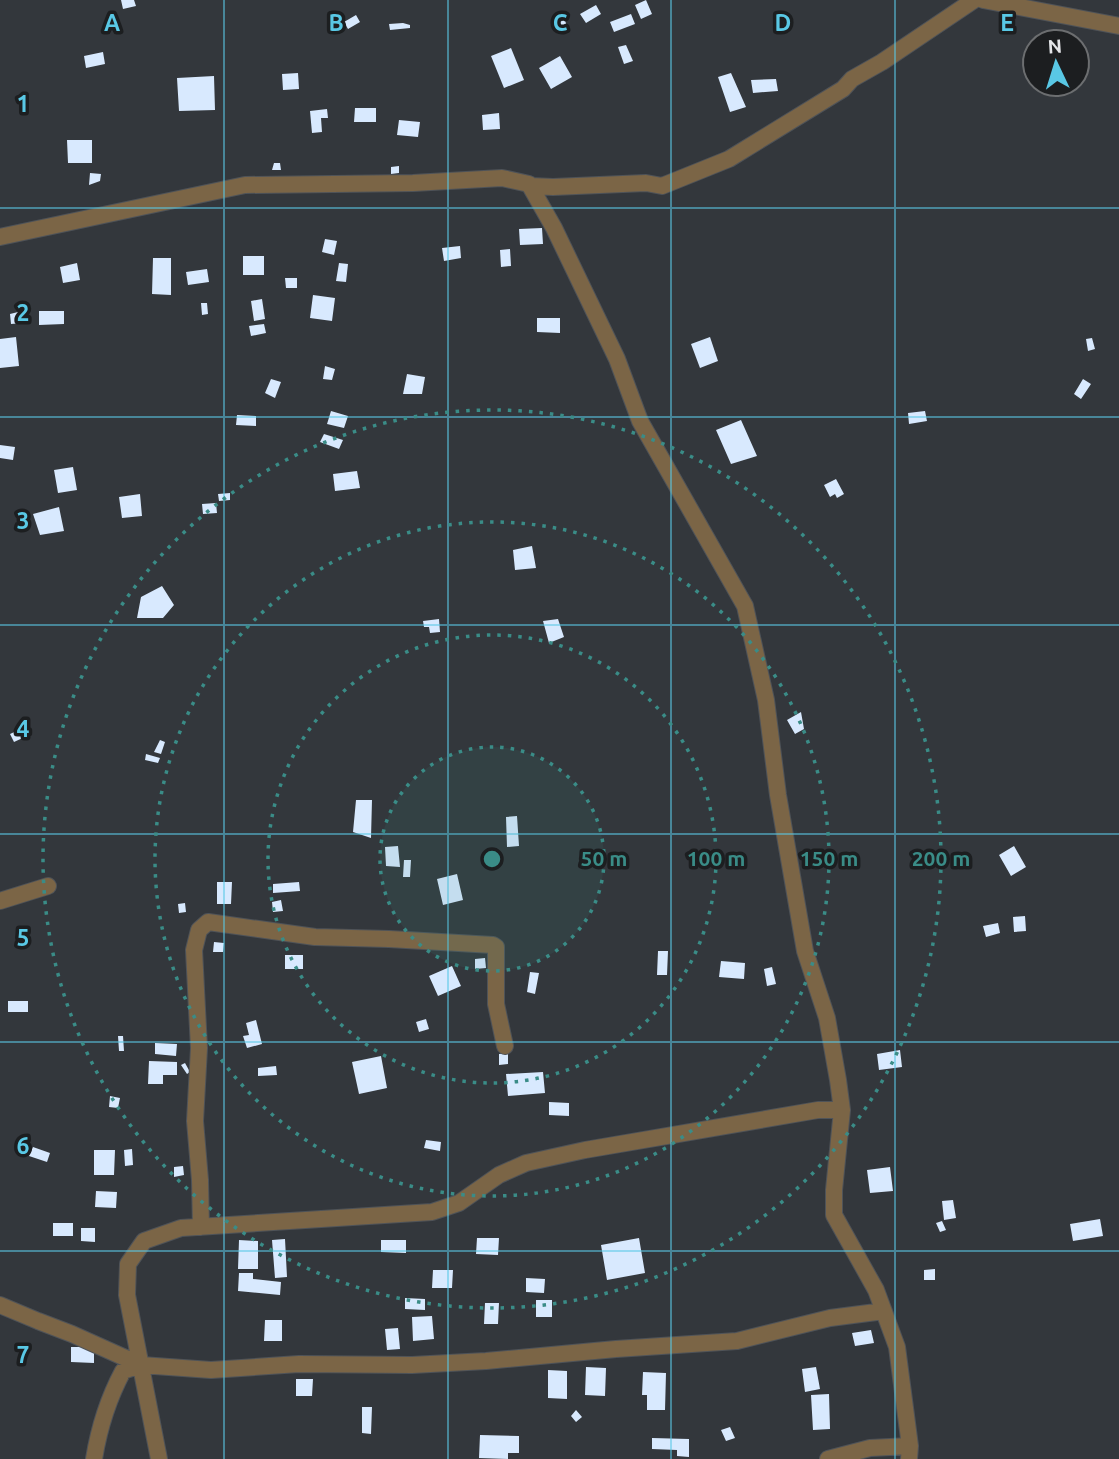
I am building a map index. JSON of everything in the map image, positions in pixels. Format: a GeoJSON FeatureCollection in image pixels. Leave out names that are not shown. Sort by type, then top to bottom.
{"type":"FeatureCollection","features":[{"type":"Feature","properties":{"kind":"street"},"geometry":{"type":"LineString","coordinates":[[0,237],[246,185],[413,183],[502,178],[530,186],[646,183],[662,186],[729,159],[842,89],[852,79],[974,0]]}},
{"type":"Feature","properties":{"kind":"street"},"geometry":{"type":"LineString","coordinates":[[983,0],[1119,26]]}},
{"type":"Feature","properties":{"kind":"street"},"geometry":{"type":"LineString","coordinates":[[530,186],[554,228],[617,359],[640,421],[745,606],[766,700],[778,795],[805,951],[827,1018],[838,1080],[842,1110],[834,1215],[876,1290],[897,1347],[909,1452],[870,1448],[828,1459]]}},
{"type":"Feature","properties":{"kind":"street"},"geometry":{"type":"LineString","coordinates":[[0,901],[48,886]]}},
{"type":"Feature","properties":{"kind":"street"},"geometry":{"type":"LineString","coordinates":[[201,1227],[195,1121],[199,1048],[194,950],[199,930],[208,922],[315,937],[493,945],[496,947],[496,1004],[505,1046]]}},
{"type":"Feature","properties":{"kind":"street"},"geometry":{"type":"LineString","coordinates":[[159,1459],[127,1295],[128,1264],[144,1241],[181,1228],[432,1212],[459,1203],[499,1175],[526,1163],[585,1150],[818,1110],[842,1110]]}},
{"type":"Feature","properties":{"kind":"street"},"geometry":{"type":"LineString","coordinates":[[0,1305],[141,1365],[211,1370],[299,1364],[412,1365],[486,1361],[737,1341],[830,1318],[884,1311]]}},
{"type":"Feature","properties":{"kind":"street"},"geometry":{"type":"LineString","coordinates":[[94,1459],[98,1432],[123,1371],[141,1365]]}},
{"type":"Feature","properties":{"kind":"building"},"geometry":{"type":"Polygon","coordinates":[[[121,0],[134,0],[136,6],[123,9],[121,0]]]}},
{"type":"Feature","properties":{"kind":"building"},"geometry":{"type":"Polygon","coordinates":[[[646,0],[652,14],[641,19],[635,5],[646,0]]]}},
{"type":"Feature","properties":{"kind":"building"},"geometry":{"type":"Polygon","coordinates":[[[596,5],[601,14],[586,23],[580,14],[596,5]]]}},
{"type":"Feature","properties":{"kind":"building"},"geometry":{"type":"Polygon","coordinates":[[[631,14],[635,24],[614,32],[610,22],[631,14]]]}},
{"type":"Feature","properties":{"kind":"building"},"geometry":{"type":"Polygon","coordinates":[[[356,15],[360,22],[348,29],[344,22],[356,15]]]}},
{"type":"Feature","properties":{"kind":"building"},"geometry":{"type":"Polygon","coordinates":[[[565,20],[567,27],[561,29],[559,22],[565,20]]]}},
{"type":"Feature","properties":{"kind":"building"},"geometry":{"type":"Polygon","coordinates":[[[389,24],[410,25],[410,28],[390,30],[389,24]]]}},
{"type":"Feature","properties":{"kind":"building"},"geometry":{"type":"Polygon","coordinates":[[[626,45],[633,61],[624,64],[618,47],[626,45]]]}},
{"type":"Feature","properties":{"kind":"building"},"geometry":{"type":"Polygon","coordinates":[[[511,48],[524,80],[504,88],[491,56],[511,48]]]}},
{"type":"Feature","properties":{"kind":"building"},"geometry":{"type":"Polygon","coordinates":[[[103,52],[105,64],[86,68],[84,56],[103,52]]]}},
{"type":"Feature","properties":{"kind":"building"},"geometry":{"type":"Polygon","coordinates":[[[560,56],[572,77],[551,89],[539,68],[560,56]]]}},
{"type":"Feature","properties":{"kind":"building"},"geometry":{"type":"Polygon","coordinates":[[[298,73],[299,89],[283,90],[282,74],[298,73]]]}},
{"type":"Feature","properties":{"kind":"building"},"geometry":{"type":"Polygon","coordinates":[[[731,73],[746,107],[730,112],[718,77],[731,73]]]}},
{"type":"Feature","properties":{"kind":"building"},"geometry":{"type":"Polygon","coordinates":[[[214,76],[215,110],[179,111],[177,78],[214,76]]]}},
{"type":"Feature","properties":{"kind":"building"},"geometry":{"type":"Polygon","coordinates":[[[776,79],[778,91],[753,93],[751,80],[776,79]]]}},
{"type":"Feature","properties":{"kind":"building"},"geometry":{"type":"Polygon","coordinates":[[[355,108],[376,108],[376,122],[354,122],[355,108]]]}},
{"type":"Feature","properties":{"kind":"building"},"geometry":{"type":"Polygon","coordinates":[[[327,109],[328,118],[321,118],[322,132],[312,133],[310,111],[327,109]]]}},
{"type":"Feature","properties":{"kind":"building"},"geometry":{"type":"Polygon","coordinates":[[[499,113],[500,129],[483,130],[482,115],[499,113]]]}},
{"type":"Feature","properties":{"kind":"building"},"geometry":{"type":"Polygon","coordinates":[[[399,120],[420,122],[418,137],[397,135],[399,120]]]}},
{"type":"Feature","properties":{"kind":"building"},"geometry":{"type":"Polygon","coordinates":[[[67,140],[92,140],[92,163],[68,163],[67,140]]]}},
{"type":"Feature","properties":{"kind":"building"},"geometry":{"type":"Polygon","coordinates":[[[274,163],[280,163],[281,170],[272,170],[274,163]]]}},
{"type":"Feature","properties":{"kind":"building"},"geometry":{"type":"Polygon","coordinates":[[[399,166],[399,173],[391,174],[391,167],[399,166]]]}},
{"type":"Feature","properties":{"kind":"building"},"geometry":{"type":"Polygon","coordinates":[[[90,173],[101,174],[100,181],[89,185],[90,173]]]}},
{"type":"Feature","properties":{"kind":"building"},"geometry":{"type":"Polygon","coordinates":[[[542,228],[543,244],[520,245],[519,229],[542,228]]]}},
{"type":"Feature","properties":{"kind":"building"},"geometry":{"type":"Polygon","coordinates":[[[325,239],[337,241],[334,255],[322,252],[325,239]]]}},
{"type":"Feature","properties":{"kind":"building"},"geometry":{"type":"Polygon","coordinates":[[[460,246],[461,258],[444,261],[442,248],[460,246]]]}},
{"type":"Feature","properties":{"kind":"building"},"geometry":{"type":"Polygon","coordinates":[[[510,249],[511,266],[501,267],[500,250],[510,249]]]}},
{"type":"Feature","properties":{"kind":"building"},"geometry":{"type":"Polygon","coordinates":[[[243,256],[264,256],[264,275],[243,275],[243,256]]]}},
{"type":"Feature","properties":{"kind":"building"},"geometry":{"type":"Polygon","coordinates":[[[153,258],[171,258],[171,295],[152,294],[153,258]]]}},
{"type":"Feature","properties":{"kind":"building"},"geometry":{"type":"Polygon","coordinates":[[[77,263],[80,280],[63,283],[60,267],[77,263]]]}},
{"type":"Feature","properties":{"kind":"building"},"geometry":{"type":"Polygon","coordinates":[[[339,263],[348,264],[346,282],[336,281],[339,263]]]}},
{"type":"Feature","properties":{"kind":"building"},"geometry":{"type":"Polygon","coordinates":[[[207,269],[209,282],[188,285],[186,272],[207,269]]]}},
{"type":"Feature","properties":{"kind":"building"},"geometry":{"type":"Polygon","coordinates":[[[285,278],[297,278],[297,288],[286,288],[285,278]]]}},
{"type":"Feature","properties":{"kind":"building"},"geometry":{"type":"Polygon","coordinates":[[[313,295],[335,298],[332,321],[310,318],[313,295]]]}},
{"type":"Feature","properties":{"kind":"building"},"geometry":{"type":"Polygon","coordinates":[[[262,299],[265,319],[254,321],[251,301],[262,299]]]}},
{"type":"Feature","properties":{"kind":"building"},"geometry":{"type":"Polygon","coordinates":[[[201,303],[207,303],[208,314],[202,315],[201,303]]]}},
{"type":"Feature","properties":{"kind":"building"},"geometry":{"type":"Polygon","coordinates":[[[39,311],[64,311],[64,324],[39,325],[39,311]]]}},
{"type":"Feature","properties":{"kind":"building"},"geometry":{"type":"Polygon","coordinates":[[[18,312],[18,318],[23,317],[23,323],[11,324],[10,314],[18,312]]]}},
{"type":"Feature","properties":{"kind":"building"},"geometry":{"type":"Polygon","coordinates":[[[537,318],[560,318],[560,333],[537,332],[537,318]]]}},
{"type":"Feature","properties":{"kind":"building"},"geometry":{"type":"Polygon","coordinates":[[[264,324],[266,333],[251,336],[249,326],[264,324]]]}},
{"type":"Feature","properties":{"kind":"building"},"geometry":{"type":"Polygon","coordinates":[[[16,337],[19,366],[0,368],[0,339],[16,337]]]}},
{"type":"Feature","properties":{"kind":"building"},"geometry":{"type":"Polygon","coordinates":[[[710,337],[718,361],[700,368],[691,344],[710,337]]]}},
{"type":"Feature","properties":{"kind":"building"},"geometry":{"type":"Polygon","coordinates":[[[1092,338],[1095,349],[1088,351],[1086,339],[1092,338]]]}},
{"type":"Feature","properties":{"kind":"building"},"geometry":{"type":"Polygon","coordinates":[[[325,366],[335,369],[332,380],[323,379],[325,366]]]}},
{"type":"Feature","properties":{"kind":"building"},"geometry":{"type":"Polygon","coordinates":[[[407,374],[425,377],[422,394],[403,394],[407,374]]]}},
{"type":"Feature","properties":{"kind":"building"},"geometry":{"type":"Polygon","coordinates":[[[271,379],[281,382],[275,398],[265,393],[271,379]]]}},
{"type":"Feature","properties":{"kind":"building"},"geometry":{"type":"Polygon","coordinates":[[[1083,379],[1091,384],[1081,399],[1074,394],[1083,379]]]}},
{"type":"Feature","properties":{"kind":"building"},"geometry":{"type":"Polygon","coordinates":[[[331,411],[348,416],[344,428],[327,424],[331,411]]]}},
{"type":"Feature","properties":{"kind":"building"},"geometry":{"type":"Polygon","coordinates":[[[925,411],[927,421],[909,424],[908,413],[925,411]]]}},
{"type":"Feature","properties":{"kind":"building"},"geometry":{"type":"Polygon","coordinates":[[[237,415],[256,416],[256,426],[236,425],[237,415]]]}},
{"type":"Feature","properties":{"kind":"building"},"geometry":{"type":"Polygon","coordinates":[[[741,420],[757,456],[731,464],[716,430],[741,420]]]}},
{"type":"Feature","properties":{"kind":"building"},"geometry":{"type":"Polygon","coordinates":[[[324,434],[343,440],[339,449],[320,442],[324,434]]]}},
{"type":"Feature","properties":{"kind":"building"},"geometry":{"type":"Polygon","coordinates":[[[0,445],[15,447],[13,460],[0,458],[0,445]]]}},
{"type":"Feature","properties":{"kind":"building"},"geometry":{"type":"Polygon","coordinates":[[[73,467],[77,490],[58,493],[54,470],[73,467]]]}},
{"type":"Feature","properties":{"kind":"building"},"geometry":{"type":"Polygon","coordinates":[[[357,471],[360,488],[335,491],[333,474],[357,471]]]}},
{"type":"Feature","properties":{"kind":"building"},"geometry":{"type":"Polygon","coordinates":[[[836,479],[844,494],[837,498],[835,494],[830,497],[824,485],[836,479]]]}},
{"type":"Feature","properties":{"kind":"building"},"geometry":{"type":"Polygon","coordinates":[[[230,493],[230,500],[219,501],[218,494],[230,493]]]}},
{"type":"Feature","properties":{"kind":"building"},"geometry":{"type":"Polygon","coordinates":[[[140,494],[142,516],[122,518],[119,497],[140,494]]]}},
{"type":"Feature","properties":{"kind":"building"},"geometry":{"type":"Polygon","coordinates":[[[216,503],[217,513],[203,514],[202,504],[216,503]]]}},
{"type":"Feature","properties":{"kind":"building"},"geometry":{"type":"Polygon","coordinates":[[[59,507],[64,531],[40,535],[33,514],[59,507]]]}},
{"type":"Feature","properties":{"kind":"building"},"geometry":{"type":"Polygon","coordinates":[[[532,546],[536,568],[515,570],[513,550],[532,546]]]}},
{"type":"Feature","properties":{"kind":"building"},"geometry":{"type":"Polygon","coordinates":[[[162,586],[174,605],[163,618],[137,618],[141,597],[162,586]]]}},
{"type":"Feature","properties":{"kind":"building"},"geometry":{"type":"Polygon","coordinates":[[[439,619],[440,632],[430,633],[429,627],[424,627],[423,621],[439,619]]]}},
{"type":"Feature","properties":{"kind":"building"},"geometry":{"type":"Polygon","coordinates":[[[558,619],[564,637],[549,643],[543,621],[558,619]]]}},
{"type":"Feature","properties":{"kind":"building"},"geometry":{"type":"Polygon","coordinates":[[[801,712],[804,729],[795,734],[787,720],[801,712]]]}},
{"type":"Feature","properties":{"kind":"building"},"geometry":{"type":"Polygon","coordinates":[[[23,728],[27,736],[14,742],[10,734],[23,728]]]}},
{"type":"Feature","properties":{"kind":"building"},"geometry":{"type":"Polygon","coordinates":[[[160,740],[165,742],[161,754],[154,752],[160,740]]]}},
{"type":"Feature","properties":{"kind":"building"},"geometry":{"type":"Polygon","coordinates":[[[146,754],[160,758],[158,763],[145,760],[146,754]]]}},
{"type":"Feature","properties":{"kind":"building"},"geometry":{"type":"Polygon","coordinates":[[[356,800],[372,800],[371,838],[353,832],[356,800]]]}},
{"type":"Feature","properties":{"kind":"building"},"geometry":{"type":"Polygon","coordinates":[[[517,816],[519,846],[507,847],[506,817],[517,816]]]}},
{"type":"Feature","properties":{"kind":"building"},"geometry":{"type":"Polygon","coordinates":[[[398,846],[400,867],[386,866],[385,847],[398,846]]]}},
{"type":"Feature","properties":{"kind":"building"},"geometry":{"type":"Polygon","coordinates":[[[1014,846],[1026,867],[1011,876],[999,855],[1014,846]]]}},
{"type":"Feature","properties":{"kind":"building"},"geometry":{"type":"Polygon","coordinates":[[[404,860],[411,860],[410,877],[403,877],[404,860]]]}},
{"type":"Feature","properties":{"kind":"building"},"geometry":{"type":"Polygon","coordinates":[[[457,874],[463,900],[443,905],[437,879],[457,874]]]}},
{"type":"Feature","properties":{"kind":"building"},"geometry":{"type":"Polygon","coordinates":[[[217,882],[232,882],[231,904],[217,904],[217,882]]]}},
{"type":"Feature","properties":{"kind":"building"},"geometry":{"type":"Polygon","coordinates":[[[299,882],[300,891],[273,893],[273,884],[299,882]]]}},
{"type":"Feature","properties":{"kind":"building"},"geometry":{"type":"Polygon","coordinates":[[[281,900],[283,911],[273,912],[272,902],[281,900]]]}},
{"type":"Feature","properties":{"kind":"building"},"geometry":{"type":"Polygon","coordinates":[[[185,903],[186,912],[179,913],[178,904],[185,903]]]}},
{"type":"Feature","properties":{"kind":"building"},"geometry":{"type":"Polygon","coordinates":[[[1025,916],[1026,931],[1014,932],[1013,917],[1025,916]]]}},
{"type":"Feature","properties":{"kind":"building"},"geometry":{"type":"Polygon","coordinates":[[[998,923],[1000,933],[986,937],[983,926],[998,923]]]}},
{"type":"Feature","properties":{"kind":"building"},"geometry":{"type":"Polygon","coordinates":[[[214,942],[224,943],[223,952],[213,952],[214,942]]]}},
{"type":"Feature","properties":{"kind":"building"},"geometry":{"type":"Polygon","coordinates":[[[658,951],[668,951],[667,975],[657,975],[658,951]]]}},
{"type":"Feature","properties":{"kind":"building"},"geometry":{"type":"Polygon","coordinates":[[[285,955],[303,955],[303,969],[285,969],[285,955]]]}},
{"type":"Feature","properties":{"kind":"building"},"geometry":{"type":"Polygon","coordinates":[[[485,958],[486,968],[475,969],[475,959],[485,958]]]}},
{"type":"Feature","properties":{"kind":"building"},"geometry":{"type":"Polygon","coordinates":[[[721,961],[745,963],[744,979],[719,977],[721,961]]]}},
{"type":"Feature","properties":{"kind":"building"},"geometry":{"type":"Polygon","coordinates":[[[452,966],[461,986],[438,996],[429,976],[452,966]]]}},
{"type":"Feature","properties":{"kind":"building"},"geometry":{"type":"Polygon","coordinates":[[[772,967],[776,984],[767,986],[764,969],[772,967]]]}},
{"type":"Feature","properties":{"kind":"building"},"geometry":{"type":"Polygon","coordinates":[[[530,972],[539,973],[535,994],[527,992],[530,972]]]}},
{"type":"Feature","properties":{"kind":"building"},"geometry":{"type":"Polygon","coordinates":[[[8,1001],[28,1001],[28,1012],[8,1012],[8,1001]]]}},
{"type":"Feature","properties":{"kind":"building"},"geometry":{"type":"Polygon","coordinates":[[[426,1019],[429,1029],[419,1032],[416,1022],[426,1019]]]}},
{"type":"Feature","properties":{"kind":"building"},"geometry":{"type":"Polygon","coordinates":[[[256,1020],[262,1044],[247,1048],[243,1036],[249,1035],[246,1023],[256,1020]]]}},
{"type":"Feature","properties":{"kind":"building"},"geometry":{"type":"Polygon","coordinates":[[[118,1036],[123,1036],[124,1051],[119,1051],[118,1036]]]}},
{"type":"Feature","properties":{"kind":"building"},"geometry":{"type":"Polygon","coordinates":[[[155,1043],[177,1044],[176,1056],[155,1054],[155,1043]]]}},
{"type":"Feature","properties":{"kind":"building"},"geometry":{"type":"Polygon","coordinates":[[[900,1050],[902,1067],[879,1070],[877,1054],[900,1050]]]}},
{"type":"Feature","properties":{"kind":"building"},"geometry":{"type":"Polygon","coordinates":[[[508,1053],[508,1064],[499,1065],[499,1054],[508,1053]]]}},
{"type":"Feature","properties":{"kind":"building"},"geometry":{"type":"Polygon","coordinates":[[[381,1056],[387,1088],[359,1094],[352,1062],[381,1056]]]}},
{"type":"Feature","properties":{"kind":"building"},"geometry":{"type":"Polygon","coordinates":[[[149,1061],[177,1062],[177,1075],[163,1075],[163,1084],[148,1084],[149,1061]]]}},
{"type":"Feature","properties":{"kind":"building"},"geometry":{"type":"Polygon","coordinates":[[[185,1063],[190,1072],[187,1074],[181,1065],[185,1063]]]}},
{"type":"Feature","properties":{"kind":"building"},"geometry":{"type":"Polygon","coordinates":[[[276,1066],[277,1075],[258,1076],[258,1068],[276,1066]]]}},
{"type":"Feature","properties":{"kind":"building"},"geometry":{"type":"Polygon","coordinates":[[[543,1072],[545,1093],[508,1096],[506,1074],[543,1072]]]}},
{"type":"Feature","properties":{"kind":"building"},"geometry":{"type":"Polygon","coordinates":[[[110,1096],[120,1098],[118,1108],[109,1107],[110,1096]]]}},
{"type":"Feature","properties":{"kind":"building"},"geometry":{"type":"Polygon","coordinates":[[[549,1102],[569,1103],[569,1116],[549,1115],[549,1102]]]}},
{"type":"Feature","properties":{"kind":"building"},"geometry":{"type":"Polygon","coordinates":[[[426,1140],[441,1142],[440,1151],[424,1148],[426,1140]]]}},
{"type":"Feature","properties":{"kind":"building"},"geometry":{"type":"Polygon","coordinates":[[[33,1147],[50,1153],[47,1162],[29,1156],[33,1147]]]}},
{"type":"Feature","properties":{"kind":"building"},"geometry":{"type":"Polygon","coordinates":[[[132,1149],[133,1165],[125,1166],[124,1150],[132,1149]]]}},
{"type":"Feature","properties":{"kind":"building"},"geometry":{"type":"Polygon","coordinates":[[[94,1150],[115,1150],[114,1175],[94,1175],[94,1150]]]}},
{"type":"Feature","properties":{"kind":"building"},"geometry":{"type":"Polygon","coordinates":[[[183,1166],[184,1175],[174,1177],[174,1167],[183,1166]]]}},
{"type":"Feature","properties":{"kind":"building"},"geometry":{"type":"Polygon","coordinates":[[[890,1167],[893,1191],[870,1193],[867,1170],[890,1167]]]}},
{"type":"Feature","properties":{"kind":"building"},"geometry":{"type":"Polygon","coordinates":[[[96,1191],[117,1192],[116,1208],[95,1207],[96,1191]]]}},
{"type":"Feature","properties":{"kind":"building"},"geometry":{"type":"Polygon","coordinates":[[[953,1200],[956,1218],[944,1220],[942,1201],[953,1200]]]}},
{"type":"Feature","properties":{"kind":"building"},"geometry":{"type":"Polygon","coordinates":[[[1100,1219],[1103,1236],[1073,1241],[1070,1224],[1100,1219]]]}},
{"type":"Feature","properties":{"kind":"building"},"geometry":{"type":"Polygon","coordinates":[[[942,1221],[946,1230],[940,1232],[936,1223],[942,1221]]]}},
{"type":"Feature","properties":{"kind":"building"},"geometry":{"type":"Polygon","coordinates":[[[53,1223],[73,1223],[73,1236],[53,1236],[53,1223]]]}},
{"type":"Feature","properties":{"kind":"building"},"geometry":{"type":"Polygon","coordinates":[[[81,1228],[95,1228],[95,1242],[81,1241],[81,1228]]]}},
{"type":"Feature","properties":{"kind":"building"},"geometry":{"type":"Polygon","coordinates":[[[477,1238],[499,1238],[498,1255],[476,1254],[477,1238]]]}},
{"type":"Feature","properties":{"kind":"building"},"geometry":{"type":"Polygon","coordinates":[[[639,1238],[645,1273],[607,1280],[601,1245],[639,1238]]]}},
{"type":"Feature","properties":{"kind":"building"},"geometry":{"type":"Polygon","coordinates":[[[285,1239],[287,1277],[275,1278],[272,1240],[285,1239]]]}},
{"type":"Feature","properties":{"kind":"building"},"geometry":{"type":"Polygon","coordinates":[[[239,1240],[258,1241],[258,1269],[238,1269],[239,1240]]]}},
{"type":"Feature","properties":{"kind":"building"},"geometry":{"type":"Polygon","coordinates":[[[381,1240],[406,1240],[406,1253],[381,1252],[381,1240]]]}},
{"type":"Feature","properties":{"kind":"building"},"geometry":{"type":"Polygon","coordinates":[[[935,1269],[935,1280],[924,1280],[924,1270],[935,1269]]]}},
{"type":"Feature","properties":{"kind":"building"},"geometry":{"type":"Polygon","coordinates":[[[433,1270],[453,1270],[452,1288],[432,1288],[433,1270]]]}},
{"type":"Feature","properties":{"kind":"building"},"geometry":{"type":"Polygon","coordinates":[[[239,1273],[253,1273],[253,1279],[281,1282],[280,1295],[238,1291],[239,1273]]]}},
{"type":"Feature","properties":{"kind":"building"},"geometry":{"type":"Polygon","coordinates":[[[526,1278],[545,1279],[544,1293],[526,1292],[526,1278]]]}},
{"type":"Feature","properties":{"kind":"building"},"geometry":{"type":"Polygon","coordinates":[[[405,1298],[425,1299],[425,1310],[405,1309],[405,1298]]]}},
{"type":"Feature","properties":{"kind":"building"},"geometry":{"type":"Polygon","coordinates":[[[536,1300],[552,1300],[552,1317],[536,1317],[536,1300]]]}},
{"type":"Feature","properties":{"kind":"building"},"geometry":{"type":"Polygon","coordinates":[[[485,1303],[499,1303],[498,1324],[484,1324],[485,1303]]]}},
{"type":"Feature","properties":{"kind":"building"},"geometry":{"type":"Polygon","coordinates":[[[432,1316],[434,1339],[413,1341],[412,1317],[432,1316]]]}},
{"type":"Feature","properties":{"kind":"building"},"geometry":{"type":"Polygon","coordinates":[[[265,1320],[282,1320],[282,1341],[264,1341],[265,1320]]]}},
{"type":"Feature","properties":{"kind":"building"},"geometry":{"type":"Polygon","coordinates":[[[398,1328],[400,1349],[387,1350],[385,1329],[398,1328]]]}},
{"type":"Feature","properties":{"kind":"building"},"geometry":{"type":"Polygon","coordinates":[[[871,1330],[874,1343],[855,1346],[852,1333],[871,1330]]]}},
{"type":"Feature","properties":{"kind":"building"},"geometry":{"type":"Polygon","coordinates":[[[71,1347],[94,1347],[94,1363],[71,1362],[71,1347]]]}},
{"type":"Feature","properties":{"kind":"building"},"geometry":{"type":"Polygon","coordinates":[[[586,1367],[606,1368],[605,1396],[585,1395],[586,1367]]]}},
{"type":"Feature","properties":{"kind":"building"},"geometry":{"type":"Polygon","coordinates":[[[816,1367],[820,1389],[805,1392],[802,1369],[816,1367]]]}},
{"type":"Feature","properties":{"kind":"building"},"geometry":{"type":"Polygon","coordinates":[[[548,1370],[567,1371],[567,1399],[548,1398],[548,1370]]]}},
{"type":"Feature","properties":{"kind":"building"},"geometry":{"type":"Polygon","coordinates":[[[643,1372],[666,1373],[665,1410],[647,1410],[647,1395],[642,1395],[643,1372]]]}},
{"type":"Feature","properties":{"kind":"building"},"geometry":{"type":"Polygon","coordinates":[[[296,1379],[313,1379],[312,1396],[296,1396],[296,1379]]]}},
{"type":"Feature","properties":{"kind":"building"},"geometry":{"type":"Polygon","coordinates":[[[829,1394],[830,1429],[813,1430],[811,1395],[829,1394]]]}},
{"type":"Feature","properties":{"kind":"building"},"geometry":{"type":"Polygon","coordinates":[[[362,1407],[372,1407],[371,1434],[362,1433],[362,1407]]]}},
{"type":"Feature","properties":{"kind":"building"},"geometry":{"type":"Polygon","coordinates":[[[576,1410],[582,1417],[576,1422],[571,1416],[576,1410]]]}},
{"type":"Feature","properties":{"kind":"building"},"geometry":{"type":"Polygon","coordinates":[[[730,1427],[735,1438],[726,1441],[721,1430],[730,1427]]]}},
{"type":"Feature","properties":{"kind":"building"},"geometry":{"type":"Polygon","coordinates":[[[480,1435],[519,1436],[519,1453],[508,1453],[508,1459],[479,1458],[480,1435]]]}},
{"type":"Feature","properties":{"kind":"building"},"geometry":{"type":"Polygon","coordinates":[[[652,1438],[689,1439],[689,1457],[677,1456],[677,1450],[652,1449],[652,1438]]]}}]}
